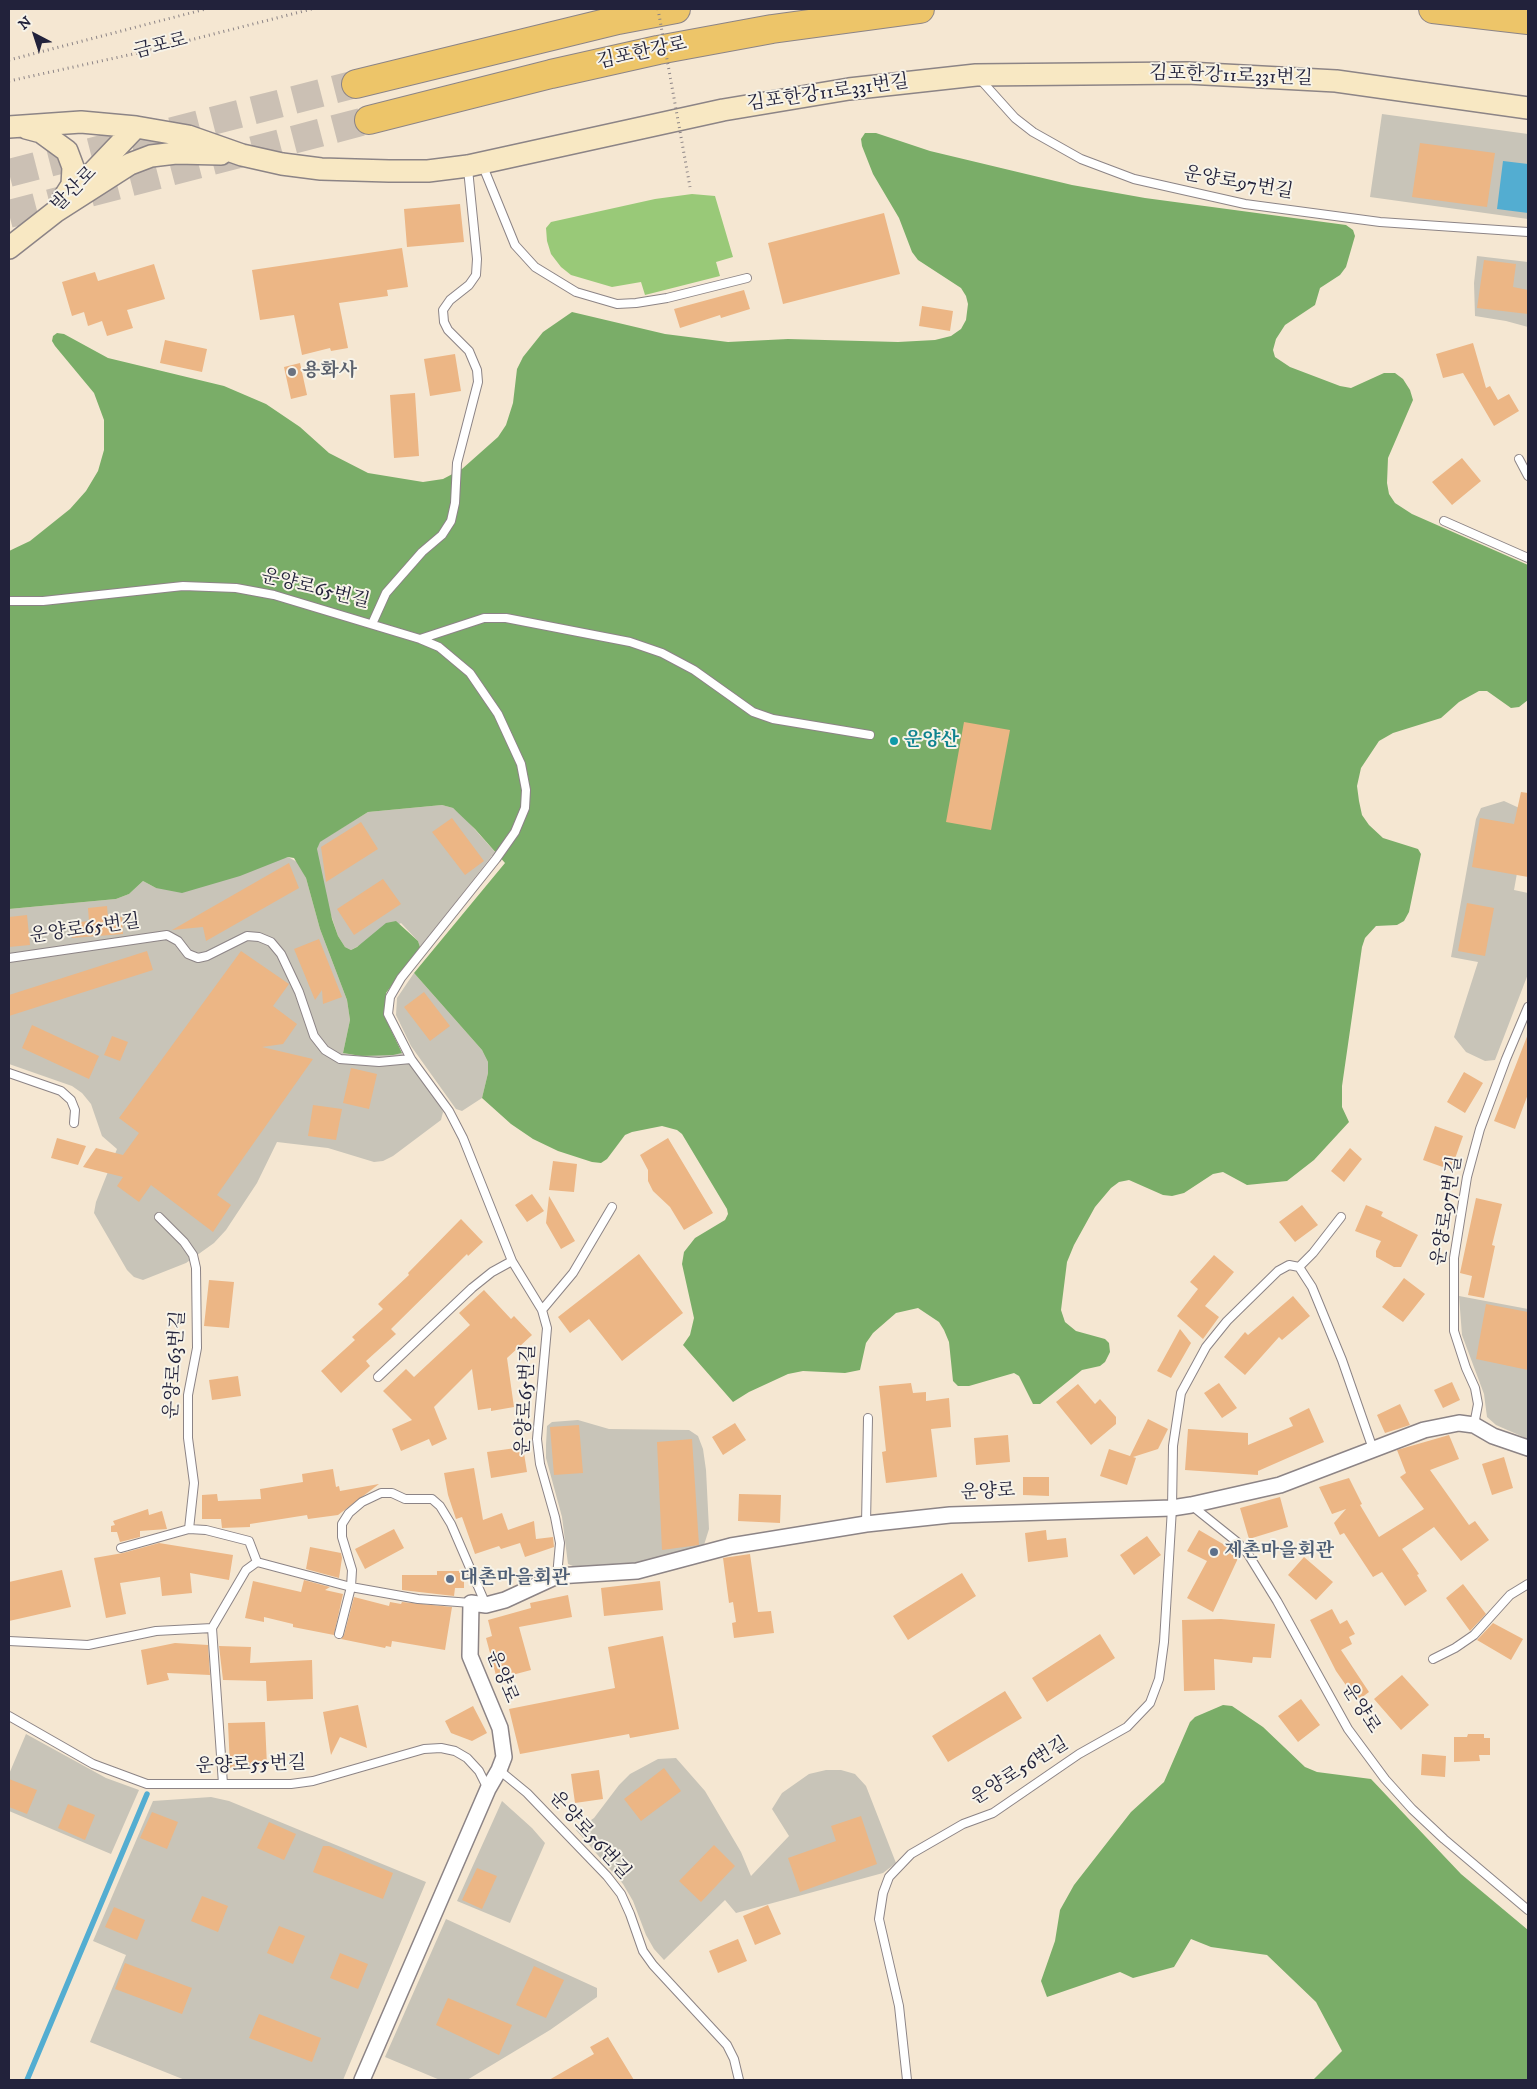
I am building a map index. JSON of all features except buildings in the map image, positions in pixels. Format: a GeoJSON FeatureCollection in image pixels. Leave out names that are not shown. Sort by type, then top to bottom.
{"type":"FeatureCollection","features":[{"type":"Feature","properties":{"kind":"highway","name":"김포한강로"},"geometry":{"type":"LineString","coordinates":[[356,84],[618,20],[676,9]]}},
{"type":"Feature","properties":{"kind":"highway","name":"김포한강로"},"geometry":{"type":"LineString","coordinates":[[369,120],[551,74],[658,50],[772,29],[920,9]]}},
{"type":"Feature","properties":{"kind":"highway"},"geometry":{"type":"LineString","coordinates":[[1433,9],[1528,20]]}},
{"type":"Feature","properties":{"kind":"main road","name":"김포한강11로331번길"},"geometry":{"type":"LineString","coordinates":[[136,127],[188,136],[242,155],[282,164],[321,169],[419,171],[474,164],[724,110],[849,90],[976,75],[1188,73],[1326,81],[1528,108]]}},
{"type":"Feature","properties":{"kind":"main road"},"geometry":{"type":"LineString","coordinates":[[14,127],[81,122],[136,127]]}},
{"type":"Feature","properties":{"kind":"main road"},"geometry":{"type":"LineString","coordinates":[[14,127],[41,132],[67,151],[73,167],[72,185],[55,212]]}},
{"type":"Feature","properties":{"kind":"main road","name":"발산로"},"geometry":{"type":"LineString","coordinates":[[9,248],[55,212],[136,127]]}},
{"type":"Feature","properties":{"kind":"main road"},"geometry":{"type":"LineString","coordinates":[[55,212],[130,164],[151,156],[176,153],[242,155]]}},
{"type":"Feature","properties":{"kind":"street","name":"운양로"},"geometry":{"type":"LineString","coordinates":[[362,2080],[488,1789],[504,1757],[500,1728],[470,1656],[479,1604],[518,1595],[557,1576],[637,1571],[739,1544],[866,1524],[959,1514],[1172,1508],[1191,1505],[1280,1485],[1374,1448],[1446,1425],[1459,1423],[1474,1425],[1494,1436],[1528,1448]]}},
{"type":"Feature","properties":{"kind":"lane","name":"운양로97번길"},"geometry":{"type":"LineString","coordinates":[[976,75],[1015,118],[1033,132],[1081,159],[1134,179],[1245,204],[1370,221],[1528,232]]}},
{"type":"Feature","properties":{"kind":"lane"},"geometry":{"type":"LineString","coordinates":[[474,164],[515,245],[535,267],[576,292],[617,304],[636,303],[667,298],[747,278]]}},
{"type":"Feature","properties":{"kind":"lane","name":"운양로65번길"},"geometry":{"type":"LineString","coordinates":[[372,624],[386,593],[422,552],[442,535],[451,521],[455,503],[457,463],[478,382],[477,370],[470,351],[448,330],[444,322],[443,310],[450,300],[468,285],[476,275],[474,164]]}},
{"type":"Feature","properties":{"kind":"lane"},"geometry":{"type":"LineString","coordinates":[[1519,459],[1528,476]]}},
{"type":"Feature","properties":{"kind":"lane"},"geometry":{"type":"LineString","coordinates":[[1444,521],[1528,558]]}},
{"type":"Feature","properties":{"kind":"lane","name":"운양로65번길"},"geometry":{"type":"LineString","coordinates":[[9,601],[43,601],[142,590],[211,586],[274,595],[420,639],[454,657],[484,692],[512,742],[521,764],[526,790],[525,808],[515,832],[496,859],[401,978],[390,997],[388,1014],[411,1059],[449,1111],[463,1138],[512,1261],[542,1310],[547,1328],[538,1439],[540,1464],[555,1516],[560,1542],[557,1576]]}},
{"type":"Feature","properties":{"kind":"lane"},"geometry":{"type":"LineString","coordinates":[[420,639],[484,618],[506,618],[630,642],[662,653],[694,670],[753,712],[773,719],[870,735]]}},
{"type":"Feature","properties":{"kind":"lane","name":"운양로65번길"},"geometry":{"type":"LineString","coordinates":[[9,958],[167,935],[178,941],[188,954],[198,958],[207,956],[247,936],[259,937],[271,942],[281,954],[299,992],[314,1036],[325,1050],[340,1060],[379,1062],[411,1059]]}},
{"type":"Feature","properties":{"kind":"lane","name":"운양로97번길"},"geometry":{"type":"LineString","coordinates":[[1474,1425],[1478,1404],[1475,1388],[1466,1368],[1454,1331],[1454,1258],[1467,1177],[1480,1129],[1528,1007]]}},
{"type":"Feature","properties":{"kind":"lane"},"geometry":{"type":"LineString","coordinates":[[9,1073],[61,1091],[71,1100],[75,1110],[74,1123]]}},
{"type":"Feature","properties":{"kind":"lane"},"geometry":{"type":"LineString","coordinates":[[542,1310],[573,1273],[612,1206]]}},
{"type":"Feature","properties":{"kind":"lane","name":"운양로63번길"},"geometry":{"type":"LineString","coordinates":[[159,1217],[184,1242],[193,1255],[196,1268],[197,1348],[188,1394],[188,1438],[194,1483],[189,1529]]}},
{"type":"Feature","properties":{"kind":"lane"},"geometry":{"type":"LineString","coordinates":[[1299,1267],[1313,1253],[1341,1217]]}},
{"type":"Feature","properties":{"kind":"lane"},"geometry":{"type":"LineString","coordinates":[[378,1376],[472,1288],[492,1272],[512,1261]]}},
{"type":"Feature","properties":{"kind":"lane"},"geometry":{"type":"LineString","coordinates":[[1172,1508],[1176,1416],[1181,1393],[1191,1371],[1227,1321],[1278,1271],[1288,1264],[1299,1267],[1312,1288],[1342,1360],[1374,1448]]}},
{"type":"Feature","properties":{"kind":"lane"},"geometry":{"type":"LineString","coordinates":[[866,1524],[868,1418]]}},
{"type":"Feature","properties":{"kind":"lane"},"geometry":{"type":"LineString","coordinates":[[257,1562],[351,1588],[418,1599],[479,1604],[451,1524],[440,1506],[432,1498],[405,1499],[392,1493],[381,1492],[362,1502],[349,1513],[342,1524],[342,1537],[352,1570],[351,1588],[340,1634]]}},
{"type":"Feature","properties":{"kind":"lane","name":"운양로"},"geometry":{"type":"LineString","coordinates":[[1191,1505],[1237,1542],[1248,1554],[1277,1602],[1348,1730],[1385,1779],[1412,1809],[1444,1839],[1528,1910]]}},
{"type":"Feature","properties":{"kind":"lane","name":"운양로56번길"},"geometry":{"type":"LineString","coordinates":[[906,2080],[899,2006],[879,1919],[879,1906],[889,1877],[900,1864],[917,1850],[963,1824],[1001,1808],[1079,1754],[1126,1727],[1143,1713],[1155,1691],[1163,1651],[1172,1508]]}},
{"type":"Feature","properties":{"kind":"lane"},"geometry":{"type":"LineString","coordinates":[[121,1548],[189,1529],[206,1530],[249,1542],[257,1562]]}},
{"type":"Feature","properties":{"kind":"lane"},"geometry":{"type":"LineString","coordinates":[[223,1784],[212,1628],[246,1570],[257,1562]]}},
{"type":"Feature","properties":{"kind":"lane"},"geometry":{"type":"LineString","coordinates":[[1433,1659],[1455,1648],[1474,1635],[1510,1595],[1528,1584]]}},
{"type":"Feature","properties":{"kind":"lane"},"geometry":{"type":"LineString","coordinates":[[9,1641],[88,1645],[156,1631],[212,1628]]}},
{"type":"Feature","properties":{"kind":"lane","name":"운양로55번길"},"geometry":{"type":"LineString","coordinates":[[9,1716],[93,1764],[146,1784],[291,1784],[313,1781],[424,1749],[440,1748],[455,1751],[467,1758],[479,1770],[488,1789]]}},
{"type":"Feature","properties":{"kind":"lane","name":"운양로56번길"},"geometry":{"type":"LineString","coordinates":[[499,1770],[527,1793],[607,1876],[621,1894],[643,1951],[653,1965],[726,2045],[734,2059],[739,2080]]}},
{"type":"Feature","properties":{"kind":"path"},"geometry":{"type":"LineString","coordinates":[[9,60],[206,9]]}},
{"type":"Feature","properties":{"kind":"path","name":"금포로"},"geometry":{"type":"LineString","coordinates":[[9,82],[312,9]]}},
{"type":"Feature","properties":{"kind":"path"},"geometry":{"type":"LineString","coordinates":[[658,9],[690,187]]}},
{"type":"Feature","properties":{"kind":"shaded area"},"geometry":{"type":"Polygon","coordinates":[[[1382,114],[1528,134],[1528,219],[1370,197],[1382,114]]]}},
{"type":"Feature","properties":{"kind":"shaded area"},"geometry":{"type":"Polygon","coordinates":[[[1477,256],[1528,262],[1528,327],[1475,316],[1474,283],[1477,256]]]}},
{"type":"Feature","properties":{"kind":"shaded area"},"geometry":{"type":"Polygon","coordinates":[[[1504,801],[1528,812],[1514,890],[1528,893],[1528,974],[1495,1060],[1485,1061],[1466,1052],[1454,1037],[1478,962],[1451,957],[1476,819],[1481,808],[1504,801]]]}},
{"type":"Feature","properties":{"kind":"shaded area"},"geometry":{"type":"Polygon","coordinates":[[[442,805],[453,808],[463,816],[495,852],[420,947],[418,941],[401,923],[351,950],[345,947],[338,936],[327,903],[317,858],[319,842],[368,812],[442,805]]]}},
{"type":"Feature","properties":{"kind":"shaded area"},"geometry":{"type":"Polygon","coordinates":[[[288,857],[299,863],[306,878],[320,929],[347,1000],[350,1020],[343,1053],[361,1056],[402,1053],[439,1103],[443,1112],[441,1120],[393,1156],[383,1161],[374,1162],[328,1148],[277,1142],[257,1183],[226,1230],[214,1243],[186,1263],[143,1280],[134,1277],[127,1270],[94,1213],[96,1202],[117,1149],[102,1136],[91,1104],[82,1093],[72,1086],[9,1064],[9,909],[116,899],[129,894],[143,881],[156,888],[288,857]]]}},
{"type":"Feature","properties":{"kind":"shaded area"},"geometry":{"type":"Polygon","coordinates":[[[414,973],[482,1050],[488,1062],[488,1073],[482,1098],[462,1111],[456,1109],[411,1046],[396,1015],[397,998],[414,973]]]}},
{"type":"Feature","properties":{"kind":"shaded area"},"geometry":{"type":"Polygon","coordinates":[[[1459,1296],[1528,1309],[1528,1439],[1496,1425],[1487,1417],[1484,1394],[1462,1335],[1459,1296]]]}},
{"type":"Feature","properties":{"kind":"shaded area"},"geometry":{"type":"Polygon","coordinates":[[[578,1420],[609,1429],[689,1430],[698,1436],[703,1449],[706,1470],[709,1529],[704,1545],[695,1551],[624,1565],[580,1569],[568,1564],[562,1517],[546,1458],[547,1426],[552,1422],[578,1420]]]}},
{"type":"Feature","properties":{"kind":"shaded area"},"geometry":{"type":"Polygon","coordinates":[[[26,1734],[106,1778],[139,1790],[111,1854],[9,1811],[9,1774],[26,1734]]]}},
{"type":"Feature","properties":{"kind":"shaded area"},"geometry":{"type":"Polygon","coordinates":[[[676,1758],[705,1791],[741,1852],[751,1876],[789,1836],[772,1809],[782,1793],[809,1774],[826,1770],[841,1770],[855,1774],[866,1786],[896,1863],[883,1873],[736,1913],[725,1900],[664,1960],[654,1949],[646,1935],[633,1901],[623,1884],[576,1830],[594,1818],[619,1785],[630,1774],[658,1759],[676,1758]]]}},
{"type":"Feature","properties":{"kind":"shaded area"},"geometry":{"type":"Polygon","coordinates":[[[211,1797],[229,1801],[426,1882],[343,2080],[185,2080],[90,2042],[126,1955],[93,1941],[153,1801],[211,1797]]]}},
{"type":"Feature","properties":{"kind":"shaded area"},"geometry":{"type":"Polygon","coordinates":[[[502,1801],[532,1828],[545,1843],[510,1923],[457,1901],[502,1801]]]}},
{"type":"Feature","properties":{"kind":"shaded area"},"geometry":{"type":"Polygon","coordinates":[[[446,1919],[597,1988],[597,1997],[550,2030],[467,2080],[440,2080],[385,2057],[446,1919]]]}},
{"type":"Feature","properties":{"kind":"green space"},"geometry":{"type":"Polygon","coordinates":[[[865,133],[876,133],[930,151],[1072,185],[1145,198],[1346,225],[1353,230],[1355,236],[1346,267],[1340,275],[1320,288],[1315,305],[1285,325],[1276,339],[1273,350],[1275,357],[1290,367],[1340,386],[1351,388],[1384,373],[1395,373],[1403,379],[1410,390],[1413,400],[1388,458],[1387,483],[1389,494],[1395,503],[1412,514],[1528,565],[1528,700],[1519,707],[1511,708],[1487,691],[1479,691],[1459,702],[1441,718],[1393,733],[1379,741],[1361,768],[1357,786],[1362,815],[1369,825],[1383,838],[1418,849],[1421,854],[1409,912],[1404,921],[1397,925],[1376,926],[1365,938],[1362,947],[1342,1086],[1342,1107],[1349,1122],[1314,1160],[1287,1181],[1247,1185],[1223,1172],[1213,1174],[1184,1193],[1172,1196],[1163,1195],[1129,1180],[1119,1182],[1111,1188],[1095,1207],[1067,1262],[1061,1310],[1065,1322],[1076,1331],[1105,1339],[1109,1343],[1110,1352],[1105,1362],[1100,1366],[1082,1370],[1040,1404],[1033,1404],[1019,1376],[1014,1373],[969,1386],[958,1386],[953,1381],[949,1342],[944,1330],[939,1322],[918,1308],[896,1313],[873,1333],[866,1343],[860,1370],[845,1373],[803,1371],[788,1374],[749,1392],[733,1402],[683,1345],[690,1335],[694,1318],[682,1264],[684,1252],[695,1238],[725,1220],[728,1214],[727,1209],[682,1134],[677,1130],[662,1126],[632,1132],[625,1135],[607,1159],[601,1163],[558,1151],[533,1139],[511,1124],[482,1098],[488,1073],[488,1062],[482,1050],[414,973],[505,863],[475,829],[453,808],[442,805],[368,812],[320,842],[317,849],[332,919],[338,936],[345,947],[351,950],[357,947],[386,923],[396,921],[418,941],[420,947],[386,993],[385,1017],[402,1053],[361,1056],[343,1053],[350,1020],[347,1000],[320,929],[306,878],[294,858],[288,857],[240,876],[182,893],[156,888],[143,881],[129,894],[116,899],[9,909],[9,551],[30,541],[70,509],[86,491],[98,471],[104,450],[104,420],[94,393],[55,346],[52,341],[53,336],[57,333],[64,334],[108,358],[224,386],[266,404],[300,427],[329,453],[368,473],[423,482],[443,479],[462,469],[498,437],[506,425],[513,403],[517,369],[523,357],[543,332],[572,312],[665,334],[728,342],[788,339],[898,342],[935,340],[951,336],[961,329],[966,320],[968,304],[966,296],[961,288],[918,260],[912,252],[899,218],[873,174],[862,146],[861,139],[865,133]]]}},
{"type":"Feature","properties":{"kind":"green space"},"geometry":{"type":"Polygon","coordinates":[[[692,194],[715,196],[733,257],[716,262],[720,276],[645,295],[641,282],[612,287],[571,275],[561,267],[551,254],[546,228],[551,222],[655,199],[692,194]]]}},
{"type":"Feature","properties":{"kind":"green space"},"geometry":{"type":"Polygon","coordinates":[[[1223,1705],[1232,1706],[1263,1727],[1305,1767],[1317,1772],[1371,1779],[1461,1874],[1528,1930],[1528,2080],[1313,2080],[1342,2051],[1316,2002],[1267,1955],[1211,1947],[1191,1939],[1174,1967],[1133,1978],[1120,1972],[1047,1997],[1041,1981],[1055,1941],[1060,1910],[1074,1885],[1131,1812],[1164,1782],[1190,1722],[1195,1717],[1223,1705]]]}},
{"type":"Feature","properties":{"kind":"water"},"geometry":{"type":"Polygon","coordinates":[[[1503,161],[1528,164],[1528,213],[1497,209],[1503,161]]]}},
{"type":"Feature","properties":{"kind":"waterway"},"geometry":{"type":"LineString","coordinates":[[27,2080],[147,1794]]}},
{"type":"Feature","properties":{"kind":"tunnel"},"geometry":{"type":"LineString","coordinates":[[9,173],[356,84]]}},
{"type":"Feature","properties":{"kind":"tunnel"},"geometry":{"type":"LineString","coordinates":[[9,214],[369,120]]}},
{"type":"Feature","properties":{"kind":"place","name":"용화사"},"geometry":{"type":"Point","coordinates":[292,372]}},
{"type":"Feature","properties":{"kind":"place","name":"운양산"},"geometry":{"type":"Point","coordinates":[894,741]}},
{"type":"Feature","properties":{"kind":"place","name":"제촌마을회관"},"geometry":{"type":"Point","coordinates":[1214,1552]}},
{"type":"Feature","properties":{"kind":"place","name":"대촌마을회관"},"geometry":{"type":"Point","coordinates":[450,1579]}}]}
